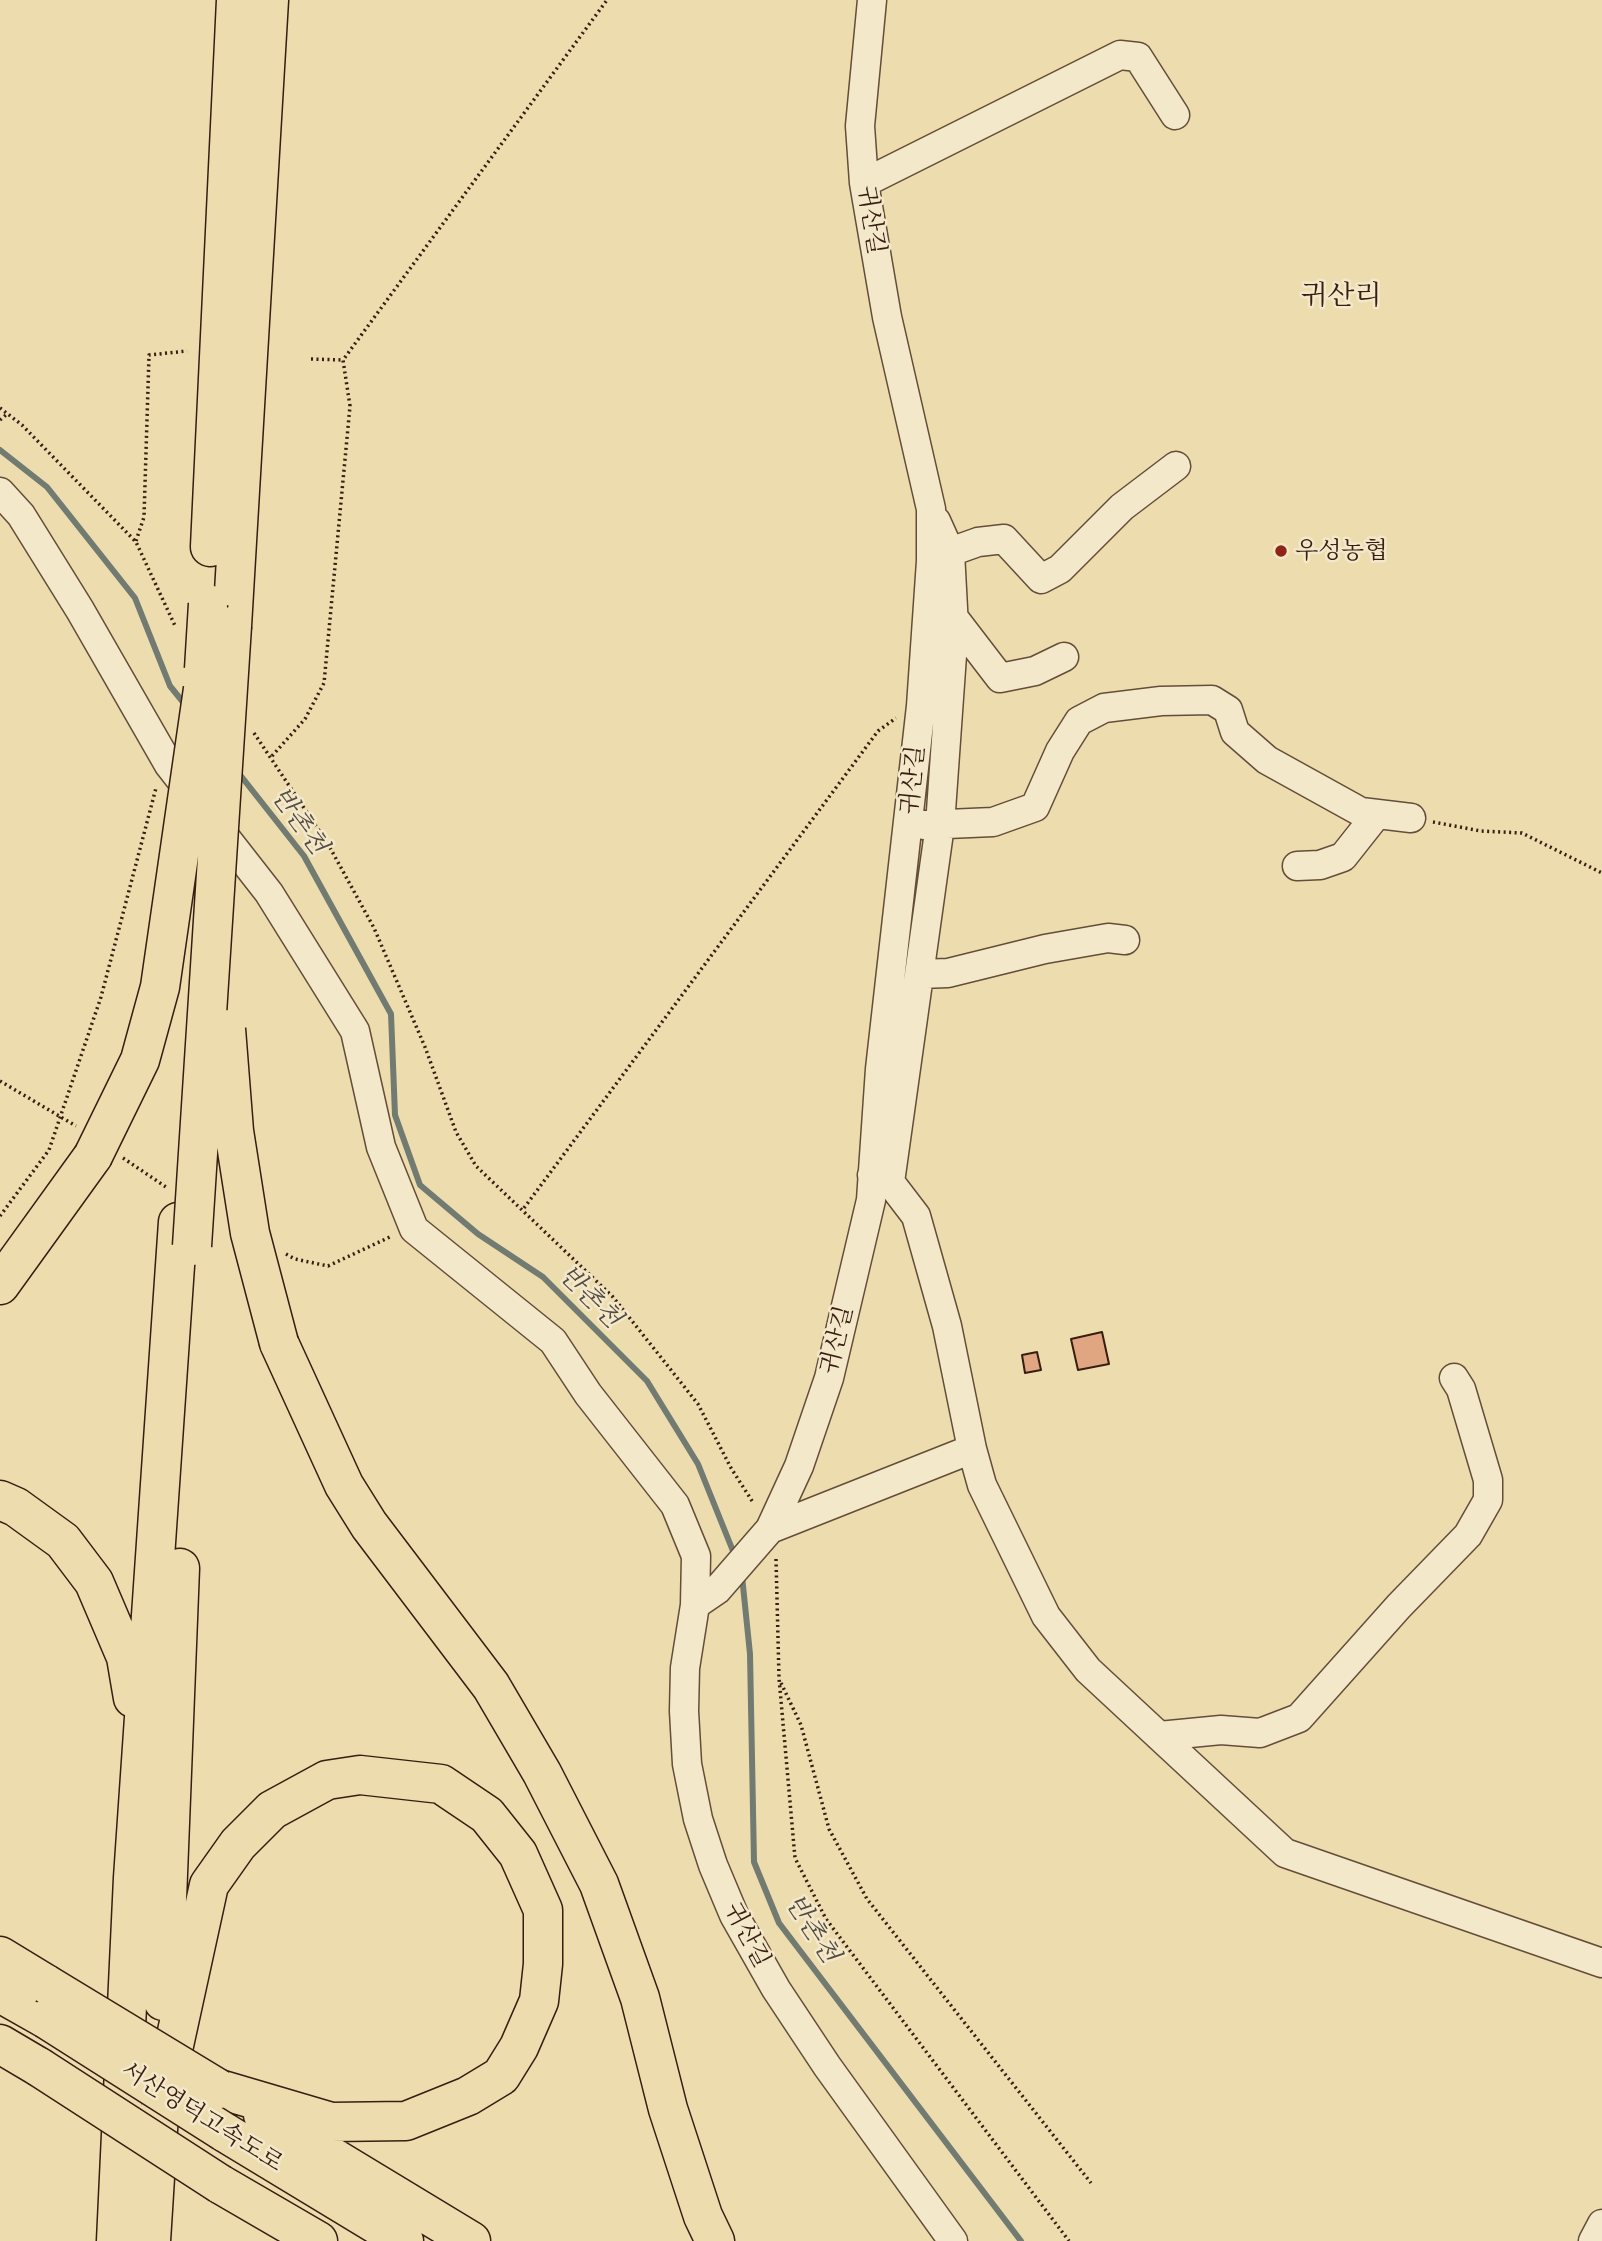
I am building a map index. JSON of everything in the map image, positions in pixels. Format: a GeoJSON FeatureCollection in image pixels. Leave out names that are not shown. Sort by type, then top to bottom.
{"type":"FeatureCollection","features":[{"type":"Feature","properties":{"kind":"highway"},"geometry":{"type":"LineString","coordinates":[[133,1878],[215,894],[236,0]]}},
{"type":"Feature","properties":{"kind":"highway"},"geometry":{"type":"LineString","coordinates":[[0,1285],[93,1156],[140,1060],[160,987],[203,689],[220,615],[269,0]]}},
{"type":"Feature","properties":{"kind":"highway"},"geometry":{"type":"LineString","coordinates":[[150,2241],[159,2114],[203,689]]}},
{"type":"Feature","properties":{"kind":"highway"},"geometry":{"type":"LineString","coordinates":[[215,894],[234,1131],[250,1233],[279,1343],[344,1485],[369,1525],[491,1686],[542,1773],[599,1884],[640,1998],[668,2109],[703,2216],[715,2241]]}},
{"type":"Feature","properties":{"kind":"highway"},"geometry":{"type":"LineString","coordinates":[[0,1500],[16,1507],[63,1541],[94,1583],[126,1657],[138,1721],[116,2241]]}},
{"type":"Feature","properties":{"kind":"highway"},"geometry":{"type":"LineString","coordinates":[[159,2114],[209,1885],[238,1844],[272,1810],[327,1780],[360,1775],[441,1784],[487,1815],[517,1854],[543,1910],[543,1964],[539,2001],[519,2047],[501,2076],[468,2096],[406,2121],[331,2122],[219,2089]]}},
{"type":"Feature","properties":{"kind":"highway"},"geometry":{"type":"LineString","coordinates":[[0,1956],[46,2001],[219,2089],[471,2241]]}},
{"type":"Feature","properties":{"kind":"highway","name":"서산영덕고속도로"},"geometry":{"type":"LineString","coordinates":[[0,1993],[46,2001],[224,2132],[404,2241]]}},
{"type":"Feature","properties":{"kind":"highway","name":"서산영덕고속도로"},"geometry":{"type":"LineString","coordinates":[[0,2044],[220,2184],[318,2241]]}},
{"type":"Feature","properties":{"kind":"street","name":"귀산길"},"geometry":{"type":"LineString","coordinates":[[764,1537],[799,1465],[829,1378],[871,1200],[881,1179],[880,1069],[921,706],[931,562],[931,509],[887,317],[864,183],[860,127],[872,0]]}},
{"type":"Feature","properties":{"kind":"street"},"geometry":{"type":"LineString","coordinates":[[864,183],[1120,55],[1138,57],[1175,116]]}},
{"type":"Feature","properties":{"kind":"street"},"geometry":{"type":"LineString","coordinates":[[950,552],[978,542],[1004,539],[1041,579],[1060,569],[1122,507],[1176,466]]}},
{"type":"Feature","properties":{"kind":"street","name":"귀산길"},"geometry":{"type":"LineString","coordinates":[[0,492],[21,515],[58,574],[165,758],[269,893],[355,1031],[381,1147],[414,1229],[553,1341],[587,1394],[675,1505],[696,1556],[706,1597],[685,1668],[687,1764],[698,1819],[713,1865],[734,1915],[776,1989],[827,2066],[953,2241]]}},
{"type":"Feature","properties":{"kind":"street"},"geometry":{"type":"LineString","coordinates":[[931,509],[950,552],[954,618],[940,825],[920,974],[881,1179],[916,1216],[927,1247],[982,1485],[1046,1616],[1088,1670],[1285,1853],[1602,1963]]}},
{"type":"Feature","properties":{"kind":"street"},"geometry":{"type":"LineString","coordinates":[[954,618],[1000,678],[1035,671],[1064,657]]}},
{"type":"Feature","properties":{"kind":"street"},"geometry":{"type":"LineString","coordinates":[[908,825],[993,822],[1035,807],[1060,751],[1079,722],[1104,708],[1161,701],[1212,701],[1228,710],[1235,732],[1267,760],[1361,812],[1411,818]]}},
{"type":"Feature","properties":{"kind":"street"},"geometry":{"type":"LineString","coordinates":[[1297,866],[1320,865],[1343,857],[1377,814]]}},
{"type":"Feature","properties":{"kind":"street"},"geometry":{"type":"LineString","coordinates":[[920,974],[948,973],[1045,949],[1108,938],[1125,940]]}},
{"type":"Feature","properties":{"kind":"street"},"geometry":{"type":"LineString","coordinates":[[1159,1736],[1221,1730],[1260,1733],[1299,1718],[1399,1606],[1468,1535],[1488,1500],[1488,1480],[1461,1389],[1454,1378]]}},
{"type":"Feature","properties":{"kind":"street"},"geometry":{"type":"LineString","coordinates":[[706,1597],[764,1537],[972,1449]]}},
{"type":"Feature","properties":{"kind":"street"},"geometry":{"type":"LineString","coordinates":[[1593,2241],[1602,2224]]}},
{"type":"Feature","properties":{"kind":"path"},"geometry":{"type":"LineString","coordinates":[[272,757],[305,719],[324,683],[350,407],[343,360],[607,0]]}},
{"type":"Feature","properties":{"kind":"path"},"geometry":{"type":"LineString","coordinates":[[136,542],[144,517],[149,355],[187,352]]}},
{"type":"Feature","properties":{"kind":"path"},"geometry":{"type":"LineString","coordinates":[[311,359],[343,360]]}},
{"type":"Feature","properties":{"kind":"path"},"geometry":{"type":"LineString","coordinates":[[0,408],[22,425],[136,542],[177,630]]}},
{"type":"Feature","properties":{"kind":"path"},"geometry":{"type":"LineString","coordinates":[[0,420],[6,415]]}},
{"type":"Feature","properties":{"kind":"path"},"geometry":{"type":"LineString","coordinates":[[524,1208],[878,731],[891,720],[921,706]]}},
{"type":"Feature","properties":{"kind":"path"},"geometry":{"type":"LineString","coordinates":[[248,725],[328,844],[374,928],[425,1047],[456,1132],[476,1166],[524,1208],[613,1297],[698,1404],[777,1564],[779,1678],[795,1858],[827,1919],[1069,2241]]}},
{"type":"Feature","properties":{"kind":"path"},"geometry":{"type":"LineString","coordinates":[[0,1216],[50,1150],[101,998],[165,758]]}},
{"type":"Feature","properties":{"kind":"path"},"geometry":{"type":"LineString","coordinates":[[1411,818],[1481,831],[1522,832],[1602,873]]}},
{"type":"Feature","properties":{"kind":"path"},"geometry":{"type":"LineString","coordinates":[[779,1678],[801,1725],[829,1829],[867,1899],[1091,2183]]}},
{"type":"Feature","properties":{"kind":"building"},"geometry":{"type":"Polygon","coordinates":[[[1102,1332],[1109,1364],[1078,1370],[1071,1339],[1102,1332]]]}},
{"type":"Feature","properties":{"kind":"building"},"geometry":{"type":"Polygon","coordinates":[[[1037,1352],[1041,1370],[1025,1373],[1022,1355],[1037,1352]]]}},
{"type":"Feature","properties":{"kind":"waterway","name":"반촌천"},"geometry":{"type":"LineString","coordinates":[[0,450],[47,487],[135,598],[170,686],[187,707]]}},
{"type":"Feature","properties":{"kind":"waterway","name":"반촌천"},"geometry":{"type":"LineString","coordinates":[[237,771],[304,856],[391,1014],[395,1115],[420,1185],[478,1234],[543,1277],[647,1381],[698,1464],[735,1556]]}},
{"type":"Feature","properties":{"kind":"waterway","name":"반촌천"},"geometry":{"type":"LineString","coordinates":[[742,1576],[750,1654],[754,1862],[779,1923],[1021,2241]]}},
{"type":"Feature","properties":{"kind":"place","name":"우성농협"},"geometry":{"type":"Point","coordinates":[1281,551]}},
{"type":"Feature","properties":{"kind":"district","name":"귀산리"},"geometry":{"type":"Point","coordinates":[1341,296]}}]}
